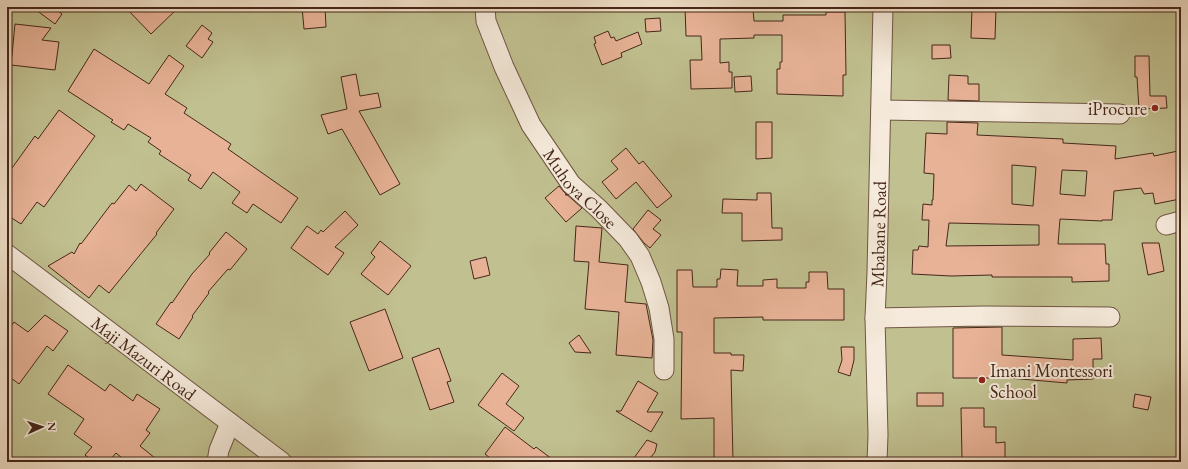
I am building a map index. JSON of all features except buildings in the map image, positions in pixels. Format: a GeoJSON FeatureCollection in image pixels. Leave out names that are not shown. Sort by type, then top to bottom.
{"type":"FeatureCollection","features":[{"type":"Feature","properties":{"kind":"street","name":"Muhoya Close"},"geometry":{"type":"LineString","coordinates":[[484,7],[486,21],[501,61],[531,125],[571,184],[604,214],[628,239],[640,256],[651,282],[659,308],[664,339],[664,370]]}},
{"type":"Feature","properties":{"kind":"street","name":"Mbabane Road"},"geometry":{"type":"LineString","coordinates":[[876,462],[878,435],[874,318],[877,272],[883,7]]}},
{"type":"Feature","properties":{"kind":"street"},"geometry":{"type":"LineString","coordinates":[[881,110],[1120,114]]}},
{"type":"Feature","properties":{"kind":"street","name":"Maji Mazuri Road"},"geometry":{"type":"LineString","coordinates":[[7,254],[282,462]]}},
{"type":"Feature","properties":{"kind":"street"},"geometry":{"type":"LineString","coordinates":[[874,318],[984,316],[1110,317]]}},
{"type":"Feature","properties":{"kind":"street"},"geometry":{"type":"LineString","coordinates":[[217,462],[219,450],[230,423]]}},
{"type":"Feature","properties":{"kind":"shaded area"},"geometry":{"type":"Polygon","coordinates":[[[7,7],[1181,7],[1181,462],[7,462],[7,7]]]}},
{"type":"Feature","properties":{"kind":"place","name":"iProcure"},"geometry":{"type":"Point","coordinates":[1155,108]}},
{"type":"Feature","properties":{"kind":"place","name":"Imani Montessori School"},"geometry":{"type":"Point","coordinates":[982,380]}}]}
